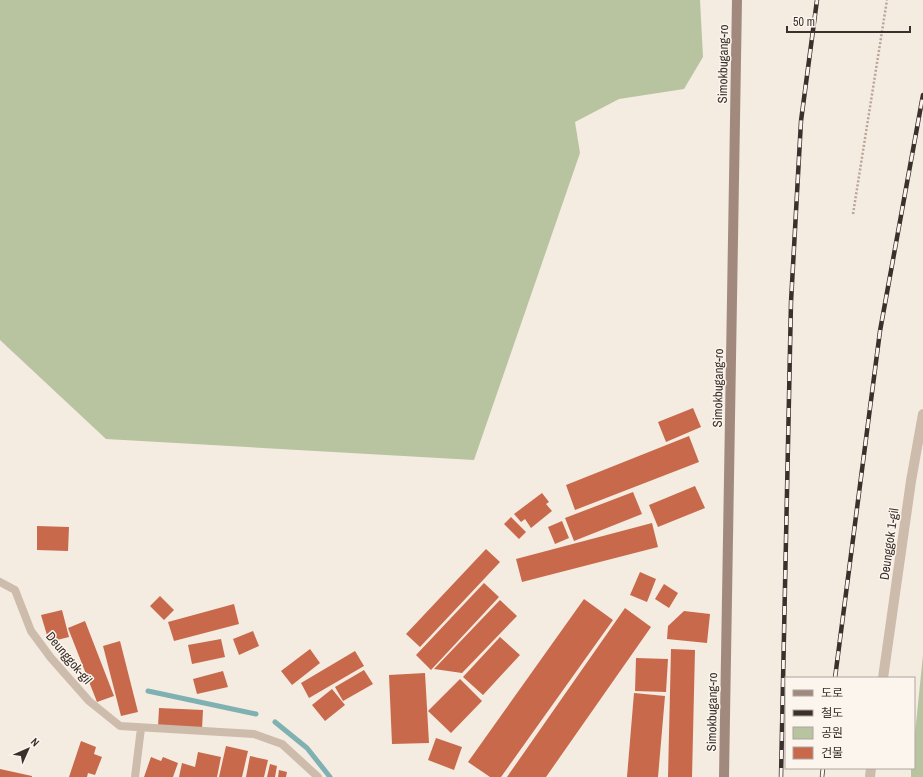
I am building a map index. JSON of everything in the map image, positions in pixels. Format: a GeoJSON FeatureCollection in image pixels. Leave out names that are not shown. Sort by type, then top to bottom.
{"type":"FeatureCollection","features":[{"type":"Feature","properties":{"kind":"main road","name":"Simokbugang-ro"},"geometry":{"type":"LineString","coordinates":[[724,777],[737,0]]}},
{"type":"Feature","properties":{"kind":"street","name":"Deunggok 1-gil"},"geometry":{"type":"LineString","coordinates":[[883,677],[911,481],[923,414]]}},
{"type":"Feature","properties":{"kind":"lane","name":"Deunggok-gil"},"geometry":{"type":"LineString","coordinates":[[0,582],[15,590],[31,631],[51,658],[89,701],[120,726],[254,734],[282,744],[318,777]]}},
{"type":"Feature","properties":{"kind":"lane"},"geometry":{"type":"LineString","coordinates":[[135,777],[141,728]]}},
{"type":"Feature","properties":{"kind":"path"},"geometry":{"type":"LineString","coordinates":[[854,214],[887,0]]}},
{"type":"Feature","properties":{"kind":"green space"},"geometry":{"type":"Polygon","coordinates":[[[0,0],[700,0],[703,57],[684,89],[619,99],[575,122],[580,153],[474,460],[106,439],[0,340],[0,0]]]}},
{"type":"Feature","properties":{"kind":"green space"},"geometry":{"type":"Polygon","coordinates":[[[923,655],[923,777],[911,777],[911,769],[915,769],[915,733],[923,655]]]}},
{"type":"Feature","properties":{"kind":"building"},"geometry":{"type":"Polygon","coordinates":[[[693,408],[701,427],[666,442],[658,422],[693,408]]]}},
{"type":"Feature","properties":{"kind":"building"},"geometry":{"type":"Polygon","coordinates":[[[689,436],[699,462],[575,510],[566,485],[689,436]]]}},
{"type":"Feature","properties":{"kind":"building"},"geometry":{"type":"Polygon","coordinates":[[[695,486],[705,508],[658,527],[649,505],[695,486]]]}},
{"type":"Feature","properties":{"kind":"building"},"geometry":{"type":"Polygon","coordinates":[[[633,492],[642,514],[574,541],[565,518],[633,492]]]}},
{"type":"Feature","properties":{"kind":"building"},"geometry":{"type":"Polygon","coordinates":[[[542,493],[549,502],[546,504],[552,511],[531,528],[525,519],[521,522],[514,514],[542,493]]]}},
{"type":"Feature","properties":{"kind":"building"},"geometry":{"type":"Polygon","coordinates":[[[511,517],[526,532],[519,539],[504,524],[511,517]]]}},
{"type":"Feature","properties":{"kind":"building"},"geometry":{"type":"Polygon","coordinates":[[[562,521],[569,538],[555,544],[548,527],[562,521]]]}},
{"type":"Feature","properties":{"kind":"building"},"geometry":{"type":"Polygon","coordinates":[[[652,523],[658,547],[522,582],[516,559],[652,523]]]}},
{"type":"Feature","properties":{"kind":"building"},"geometry":{"type":"Polygon","coordinates":[[[37,526],[69,527],[68,551],[37,550],[37,526]]]}},
{"type":"Feature","properties":{"kind":"building"},"geometry":{"type":"Polygon","coordinates":[[[486,549],[500,562],[420,647],[406,634],[486,549]]]}},
{"type":"Feature","properties":{"kind":"building"},"geometry":{"type":"Polygon","coordinates":[[[640,572],[656,579],[647,602],[630,595],[640,572]]]}},
{"type":"Feature","properties":{"kind":"building"},"geometry":{"type":"Polygon","coordinates":[[[484,583],[499,597],[431,670],[416,655],[484,583]]]}},
{"type":"Feature","properties":{"kind":"building"},"geometry":{"type":"Polygon","coordinates":[[[664,584],[678,593],[669,608],[655,599],[664,584]]]}},
{"type":"Feature","properties":{"kind":"building"},"geometry":{"type":"Polygon","coordinates":[[[160,596],[174,610],[164,620],[150,606],[160,596]]]}},
{"type":"Feature","properties":{"kind":"building"},"geometry":{"type":"Polygon","coordinates":[[[584,599],[613,620],[501,777],[490,777],[468,762],[584,599]]]}},
{"type":"Feature","properties":{"kind":"building"},"geometry":{"type":"Polygon","coordinates":[[[500,600],[517,616],[462,673],[434,669],[500,600]]]}},
{"type":"Feature","properties":{"kind":"building"},"geometry":{"type":"Polygon","coordinates":[[[234,604],[239,624],[174,641],[168,622],[234,604]]]}},
{"type":"Feature","properties":{"kind":"building"},"geometry":{"type":"Polygon","coordinates":[[[625,608],[651,627],[546,777],[507,777],[625,608]]]}},
{"type":"Feature","properties":{"kind":"building"},"geometry":{"type":"Polygon","coordinates":[[[62,610],[69,637],[49,642],[41,615],[62,610]]]}},
{"type":"Feature","properties":{"kind":"building"},"geometry":{"type":"Polygon","coordinates":[[[684,611],[710,614],[707,643],[667,639],[668,626],[684,611]]]}},
{"type":"Feature","properties":{"kind":"building"},"geometry":{"type":"Polygon","coordinates":[[[85,621],[114,696],[97,702],[68,628],[85,621]]]}},
{"type":"Feature","properties":{"kind":"building"},"geometry":{"type":"Polygon","coordinates":[[[253,631],[259,646],[239,655],[233,639],[253,631]]]}},
{"type":"Feature","properties":{"kind":"building"},"geometry":{"type":"Polygon","coordinates":[[[500,637],[520,655],[483,695],[463,677],[500,637]]]}},
{"type":"Feature","properties":{"kind":"building"},"geometry":{"type":"Polygon","coordinates":[[[221,639],[225,657],[192,664],[188,645],[221,639]]]}},
{"type":"Feature","properties":{"kind":"building"},"geometry":{"type":"Polygon","coordinates":[[[120,641],[138,712],[121,716],[103,646],[120,641]]]}},
{"type":"Feature","properties":{"kind":"building"},"geometry":{"type":"Polygon","coordinates":[[[310,649],[320,663],[292,685],[281,671],[310,649]]]}},
{"type":"Feature","properties":{"kind":"building"},"geometry":{"type":"Polygon","coordinates":[[[671,649],[695,650],[692,777],[668,777],[671,649]]]}},
{"type":"Feature","properties":{"kind":"building"},"geometry":{"type":"Polygon","coordinates":[[[355,651],[364,666],[309,698],[301,683],[355,651]]]}},
{"type":"Feature","properties":{"kind":"building"},"geometry":{"type":"Polygon","coordinates":[[[636,658],[668,659],[666,692],[635,691],[636,658]]]}},
{"type":"Feature","properties":{"kind":"building"},"geometry":{"type":"Polygon","coordinates":[[[364,670],[373,684],[343,701],[335,687],[364,670]]]}},
{"type":"Feature","properties":{"kind":"building"},"geometry":{"type":"Polygon","coordinates":[[[223,671],[228,687],[197,694],[193,679],[223,671]]]}},
{"type":"Feature","properties":{"kind":"building"},"geometry":{"type":"Polygon","coordinates":[[[425,673],[429,743],[392,744],[389,675],[425,673]]]}},
{"type":"Feature","properties":{"kind":"building"},"geometry":{"type":"Polygon","coordinates":[[[460,679],[482,701],[451,733],[428,711],[460,679]]]}},
{"type":"Feature","properties":{"kind":"building"},"geometry":{"type":"Polygon","coordinates":[[[332,689],[345,705],[325,721],[312,705],[332,689]]]}},
{"type":"Feature","properties":{"kind":"building"},"geometry":{"type":"Polygon","coordinates":[[[634,693],[665,696],[658,777],[627,777],[634,693]]]}},
{"type":"Feature","properties":{"kind":"building"},"geometry":{"type":"Polygon","coordinates":[[[159,708],[203,710],[202,729],[158,727],[159,708]]]}},
{"type":"Feature","properties":{"kind":"building"},"geometry":{"type":"Polygon","coordinates":[[[436,738],[462,747],[454,770],[428,760],[436,738]]]}},
{"type":"Feature","properties":{"kind":"building"},"geometry":{"type":"Polygon","coordinates":[[[81,741],[96,747],[94,754],[102,757],[95,775],[88,773],[87,777],[69,777],[81,741]]]}},
{"type":"Feature","properties":{"kind":"building"},"geometry":{"type":"Polygon","coordinates":[[[226,746],[248,751],[242,777],[219,777],[226,746]]]}},
{"type":"Feature","properties":{"kind":"building"},"geometry":{"type":"Polygon","coordinates":[[[198,752],[221,757],[217,777],[179,777],[182,763],[195,767],[198,752]]]}},
{"type":"Feature","properties":{"kind":"building"},"geometry":{"type":"Polygon","coordinates":[[[250,756],[268,760],[264,777],[246,777],[250,756]]]}},
{"type":"Feature","properties":{"kind":"building"},"geometry":{"type":"Polygon","coordinates":[[[151,757],[161,761],[163,757],[178,763],[173,777],[144,777],[151,757]]]}},
{"type":"Feature","properties":{"kind":"building"},"geometry":{"type":"Polygon","coordinates":[[[270,764],[277,766],[275,777],[267,777],[270,764]]]}},
{"type":"Feature","properties":{"kind":"building"},"geometry":{"type":"Polygon","coordinates":[[[0,769],[32,776],[32,777],[0,777],[0,769]]]}},
{"type":"Feature","properties":{"kind":"building"},"geometry":{"type":"Polygon","coordinates":[[[279,770],[287,772],[286,777],[278,777],[279,770]]]}},
{"type":"Feature","properties":{"kind":"waterway"},"geometry":{"type":"LineString","coordinates":[[148,691],[256,714]]}},
{"type":"Feature","properties":{"kind":"waterway"},"geometry":{"type":"LineString","coordinates":[[275,722],[307,748],[330,777]]}},
{"type":"Feature","properties":{"kind":"railway"},"geometry":{"type":"LineString","coordinates":[[781,777],[791,302],[801,121],[817,0]]}},
{"type":"Feature","properties":{"kind":"railway"},"geometry":{"type":"LineString","coordinates":[[835,677],[880,331],[923,95]]}},
{"type":"Feature","properties":{"kind":"railway"},"geometry":{"type":"LineString","coordinates":[[822,777],[823,769]]}}]}
